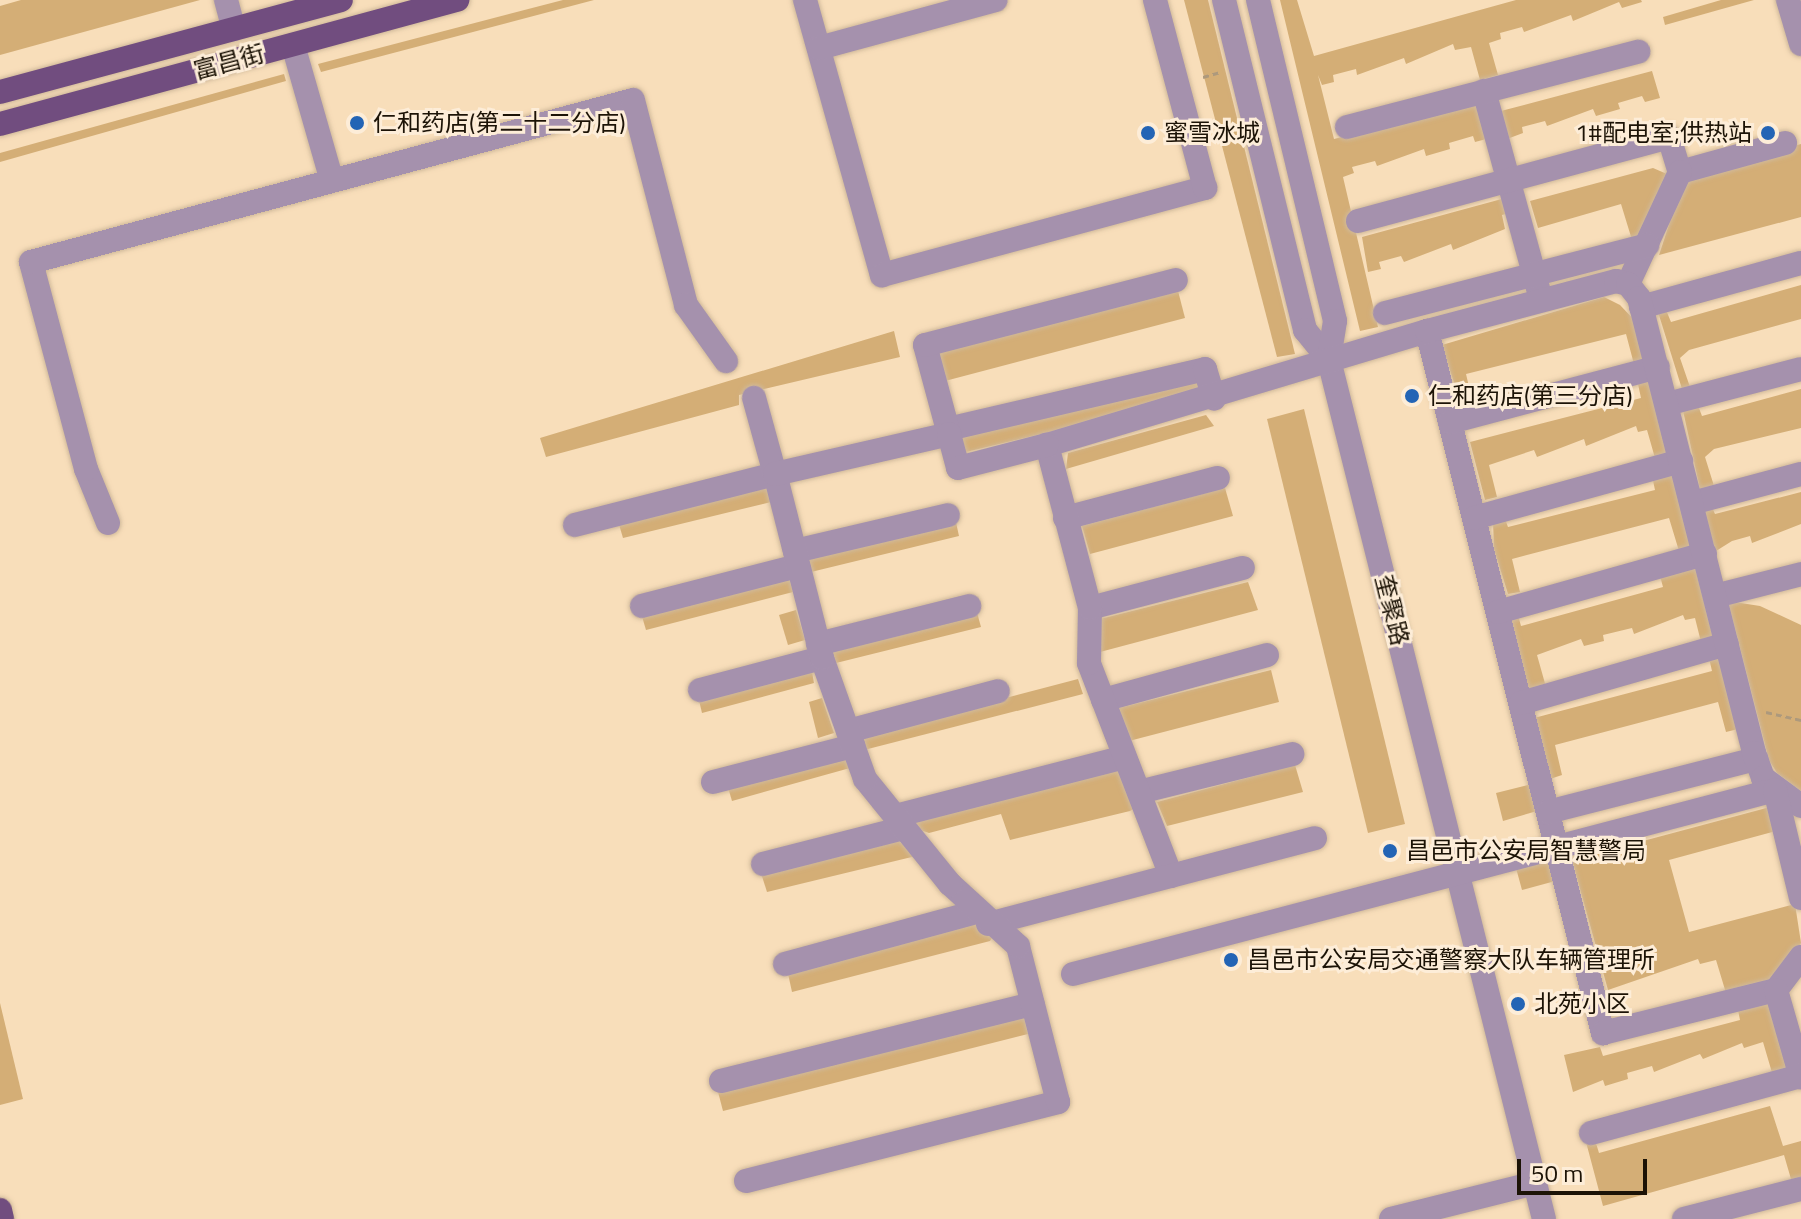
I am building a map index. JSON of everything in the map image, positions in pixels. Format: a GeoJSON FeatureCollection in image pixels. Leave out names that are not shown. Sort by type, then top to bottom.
{"type":"FeatureCollection","features":[{"type":"Feature","properties":{"kind":"main road","name":"富昌街"},"geometry":{"type":"LineString","coordinates":[[0,92],[341,0]]}},
{"type":"Feature","properties":{"kind":"main road","name":"富昌街"},"geometry":{"type":"LineString","coordinates":[[0,124],[457,0]]}},
{"type":"Feature","properties":{"kind":"main road"},"geometry":{"type":"LineString","coordinates":[[0,1210],[2,1219]]}},
{"type":"Feature","properties":{"kind":"street"},"geometry":{"type":"LineString","coordinates":[[226,0],[234,29]]}},
{"type":"Feature","properties":{"kind":"street"},"geometry":{"type":"LineString","coordinates":[[805,0],[882,275],[1205,188],[1155,0]]}},
{"type":"Feature","properties":{"kind":"street"},"geometry":{"type":"LineString","coordinates":[[819,48],[996,0]]}},
{"type":"Feature","properties":{"kind":"street"},"geometry":{"type":"LineString","coordinates":[[1224,0],[1305,330],[1329,360]]}},
{"type":"Feature","properties":{"kind":"street","name":"奎聚路"},"geometry":{"type":"LineString","coordinates":[[1258,0],[1335,321],[1329,360],[1544,1219]]}},
{"type":"Feature","properties":{"kind":"street"},"geometry":{"type":"LineString","coordinates":[[1788,0],[1801,44]]}},
{"type":"Feature","properties":{"kind":"street"},"geometry":{"type":"LineString","coordinates":[[293,45],[332,181]]}},
{"type":"Feature","properties":{"kind":"street"},"geometry":{"type":"LineString","coordinates":[[1347,127],[1638,52]]}},
{"type":"Feature","properties":{"kind":"street"},"geometry":{"type":"LineString","coordinates":[[1484,91],[1541,300]]}},
{"type":"Feature","properties":{"kind":"street"},"geometry":{"type":"LineString","coordinates":[[108,523],[86,469],[31,262],[633,100],[686,305],[726,361]]}},
{"type":"Feature","properties":{"kind":"street"},"geometry":{"type":"LineString","coordinates":[[1358,221],[1669,137],[1680,172],[1628,284]]}},
{"type":"Feature","properties":{"kind":"street"},"geometry":{"type":"LineString","coordinates":[[1680,172],[1785,143]]}},
{"type":"Feature","properties":{"kind":"street"},"geometry":{"type":"LineString","coordinates":[[1385,313],[1647,245]]}},
{"type":"Feature","properties":{"kind":"street"},"geometry":{"type":"LineString","coordinates":[[1641,307],[1801,263]]}},
{"type":"Feature","properties":{"kind":"street"},"geometry":{"type":"LineString","coordinates":[[1176,280],[925,345],[958,468],[1214,399],[1427,331],[1616,281],[1628,284],[1641,307],[1658,367],[1756,759],[1775,790],[1801,898]]}},
{"type":"Feature","properties":{"kind":"street"},"geometry":{"type":"LineString","coordinates":[[1427,331],[1603,1033],[1776,990],[1801,957]]}},
{"type":"Feature","properties":{"kind":"street"},"geometry":{"type":"LineString","coordinates":[[1450,422],[1658,367]]}},
{"type":"Feature","properties":{"kind":"street"},"geometry":{"type":"LineString","coordinates":[[575,525],[1205,369],[1214,399]]}},
{"type":"Feature","properties":{"kind":"street"},"geometry":{"type":"LineString","coordinates":[[1667,404],[1801,369]]}},
{"type":"Feature","properties":{"kind":"street"},"geometry":{"type":"LineString","coordinates":[[746,1181],[1058,1102],[1018,946],[982,918],[865,779],[820,651],[754,398]]}},
{"type":"Feature","properties":{"kind":"street"},"geometry":{"type":"LineString","coordinates":[[1047,445],[1090,608],[1089,663],[1171,876]]}},
{"type":"Feature","properties":{"kind":"street"},"geometry":{"type":"LineString","coordinates":[[1474,518],[1681,461]]}},
{"type":"Feature","properties":{"kind":"street"},"geometry":{"type":"LineString","coordinates":[[1692,503],[1801,474]]}},
{"type":"Feature","properties":{"kind":"street"},"geometry":{"type":"LineString","coordinates":[[1065,518],[1218,478]]}},
{"type":"Feature","properties":{"kind":"street"},"geometry":{"type":"LineString","coordinates":[[642,606],[948,515]]}},
{"type":"Feature","properties":{"kind":"street"},"geometry":{"type":"LineString","coordinates":[[1498,612],[1705,554]]}},
{"type":"Feature","properties":{"kind":"street"},"geometry":{"type":"LineString","coordinates":[[1090,608],[1243,568]]}},
{"type":"Feature","properties":{"kind":"street"},"geometry":{"type":"LineString","coordinates":[[1715,596],[1801,574]]}},
{"type":"Feature","properties":{"kind":"street"},"geometry":{"type":"LineString","coordinates":[[700,690],[969,606]]}},
{"type":"Feature","properties":{"kind":"street"},"geometry":{"type":"LineString","coordinates":[[1521,703],[1727,644]]}},
{"type":"Feature","properties":{"kind":"street"},"geometry":{"type":"LineString","coordinates":[[1103,700],[1267,655]]}},
{"type":"Feature","properties":{"kind":"street"},"geometry":{"type":"LineString","coordinates":[[713,782],[998,691]]}},
{"type":"Feature","properties":{"kind":"street"},"geometry":{"type":"LineString","coordinates":[[1139,792],[1292,754]]}},
{"type":"Feature","properties":{"kind":"street"},"geometry":{"type":"LineString","coordinates":[[763,864],[1125,757]]}},
{"type":"Feature","properties":{"kind":"street"},"geometry":{"type":"LineString","coordinates":[[1548,812],[1756,759]]}},
{"type":"Feature","properties":{"kind":"street"},"geometry":{"type":"LineString","coordinates":[[1073,974],[1775,790],[1801,806]]}},
{"type":"Feature","properties":{"kind":"street"},"geometry":{"type":"LineString","coordinates":[[785,964],[1171,876],[1315,838]]}},
{"type":"Feature","properties":{"kind":"street"},"geometry":{"type":"LineString","coordinates":[[1591,1133],[1801,1077],[1776,990]]}},
{"type":"Feature","properties":{"kind":"street"},"geometry":{"type":"LineString","coordinates":[[721,1081],[1033,1004]]}},
{"type":"Feature","properties":{"kind":"street"},"geometry":{"type":"LineString","coordinates":[[1391,1219],[1535,1183]]}},
{"type":"Feature","properties":{"kind":"street"},"geometry":{"type":"LineString","coordinates":[[1684,1219],[1801,1189]]}},
{"type":"Feature","properties":{"kind":"path"},"geometry":{"type":"LineString","coordinates":[[1745,714],[1779,712],[1801,720]]}},
{"type":"Feature","properties":{"kind":"shaded area"},"geometry":{"type":"Polygon","coordinates":[[[21,0],[200,0],[0,55],[0,6],[21,0]]]}},
{"type":"Feature","properties":{"kind":"shaded area"},"geometry":{"type":"Polygon","coordinates":[[[563,0],[594,0],[321,72],[318,64],[563,0]]]}},
{"type":"Feature","properties":{"kind":"shaded area"},"geometry":{"type":"Polygon","coordinates":[[[1184,0],[1208,0],[1295,354],[1277,357],[1184,0]]]}},
{"type":"Feature","properties":{"kind":"shaded area"},"geometry":{"type":"Polygon","coordinates":[[[1280,0],[1297,0],[1314,56],[1516,0],[1642,2],[1622,8],[1619,2],[1573,21],[1571,15],[1524,32],[1522,27],[1500,33],[1501,39],[1489,43],[1498,75],[1480,80],[1471,47],[1455,50],[1453,44],[1406,64],[1404,58],[1357,75],[1356,69],[1333,75],[1334,82],[1322,85],[1318,75],[1334,139],[1480,103],[1490,138],[1475,142],[1473,136],[1449,143],[1450,149],[1426,156],[1424,149],[1377,166],[1375,161],[1352,167],[1354,173],[1343,177],[1378,327],[1360,331],[1280,0]]]}},
{"type":"Feature","properties":{"kind":"shaded area"},"geometry":{"type":"Polygon","coordinates":[[[1721,0],[1754,0],[1665,25],[1663,17],[1721,0]]]}},
{"type":"Feature","properties":{"kind":"shaded area"},"geometry":{"type":"Polygon","coordinates":[[[1652,71],[1660,98],[1645,102],[1642,96],[1618,103],[1620,109],[1596,116],[1593,109],[1547,126],[1545,121],[1522,127],[1523,133],[1507,139],[1501,111],[1652,71]]]}},
{"type":"Feature","properties":{"kind":"shaded area"},"geometry":{"type":"Polygon","coordinates":[[[284,74],[286,81],[0,162],[0,153],[284,74]]]}},
{"type":"Feature","properties":{"kind":"shaded area"},"geometry":{"type":"Polygon","coordinates":[[[1801,144],[1801,217],[1659,255],[1685,176],[1801,144]]]}},
{"type":"Feature","properties":{"kind":"shaded area"},"geometry":{"type":"Polygon","coordinates":[[[1653,168],[1667,174],[1644,235],[1632,240],[1621,204],[1538,228],[1530,201],[1653,168]]]}},
{"type":"Feature","properties":{"kind":"shaded area"},"geometry":{"type":"Polygon","coordinates":[[[1509,197],[1515,211],[1502,215],[1505,229],[1453,250],[1451,244],[1404,262],[1401,256],[1379,262],[1381,269],[1368,272],[1362,237],[1509,197]]]}},
{"type":"Feature","properties":{"kind":"shaded area"},"geometry":{"type":"Polygon","coordinates":[[[1801,285],[1801,319],[1689,350],[1680,358],[1690,387],[1682,389],[1658,312],[1666,310],[1671,322],[1801,285]]]}},
{"type":"Feature","properties":{"kind":"shaded area"},"geometry":{"type":"Polygon","coordinates":[[[1177,287],[1185,318],[945,381],[937,350],[1177,287]]]}},
{"type":"Feature","properties":{"kind":"shaded area"},"geometry":{"type":"Polygon","coordinates":[[[1604,297],[1620,305],[1640,326],[1649,365],[1635,368],[1626,334],[1466,374],[1474,408],[1463,411],[1442,345],[1604,297]]]}},
{"type":"Feature","properties":{"kind":"shaded area"},"geometry":{"type":"Polygon","coordinates":[[[894,331],[900,357],[739,395],[739,405],[546,457],[540,438],[894,331]]]}},
{"type":"Feature","properties":{"kind":"shaded area"},"geometry":{"type":"Polygon","coordinates":[[[1198,380],[1204,395],[966,452],[958,433],[1198,380]]]}},
{"type":"Feature","properties":{"kind":"shaded area"},"geometry":{"type":"Polygon","coordinates":[[[1652,380],[1671,454],[1655,458],[1647,430],[1638,432],[1636,426],[1586,446],[1584,439],[1537,457],[1534,450],[1489,465],[1497,497],[1485,500],[1470,442],[1641,398],[1638,384],[1652,380]]]}},
{"type":"Feature","properties":{"kind":"shaded area"},"geometry":{"type":"Polygon","coordinates":[[[1801,389],[1801,428],[1714,449],[1705,457],[1714,486],[1700,489],[1682,406],[1697,403],[1702,416],[1801,389]]]}},
{"type":"Feature","properties":{"kind":"shaded area"},"geometry":{"type":"Polygon","coordinates":[[[1304,409],[1405,824],[1368,833],[1267,419],[1304,409]]]}},
{"type":"Feature","properties":{"kind":"shaded area"},"geometry":{"type":"Polygon","coordinates":[[[1206,415],[1214,426],[1066,469],[1068,453],[1206,415]]]}},
{"type":"Feature","properties":{"kind":"shaded area"},"geometry":{"type":"Polygon","coordinates":[[[1673,470],[1693,547],[1679,551],[1669,518],[1512,559],[1520,592],[1508,594],[1494,549],[1493,522],[1503,514],[1508,527],[1655,490],[1652,476],[1673,470]]]}},
{"type":"Feature","properties":{"kind":"shaded area"},"geometry":{"type":"Polygon","coordinates":[[[771,484],[775,501],[623,538],[618,521],[771,484]]]}},
{"type":"Feature","properties":{"kind":"shaded area"},"geometry":{"type":"Polygon","coordinates":[[[1225,488],[1233,516],[1090,554],[1082,526],[1225,488]]]}},
{"type":"Feature","properties":{"kind":"shaded area"},"geometry":{"type":"Polygon","coordinates":[[[1801,492],[1801,524],[1752,543],[1750,536],[1732,541],[1716,551],[1702,510],[1710,503],[1715,514],[1801,492]]]}},
{"type":"Feature","properties":{"kind":"shaded area"},"geometry":{"type":"Polygon","coordinates":[[[955,518],[959,536],[811,572],[807,555],[955,518]]]}},
{"type":"Feature","properties":{"kind":"shaded area"},"geometry":{"type":"Polygon","coordinates":[[[1695,567],[1714,643],[1702,646],[1695,618],[1685,620],[1683,615],[1634,634],[1632,628],[1603,635],[1604,641],[1584,646],[1581,639],[1537,655],[1546,687],[1526,692],[1509,635],[1513,616],[1518,615],[1521,626],[1663,587],[1660,576],[1695,567]]]}},
{"type":"Feature","properties":{"kind":"shaded area"},"geometry":{"type":"Polygon","coordinates":[[[788,575],[793,592],[646,630],[641,613],[788,575]]]}},
{"type":"Feature","properties":{"kind":"shaded area"},"geometry":{"type":"Polygon","coordinates":[[[1248,582],[1258,610],[1100,652],[1096,620],[1248,582]]]}},
{"type":"Feature","properties":{"kind":"shaded area"},"geometry":{"type":"Polygon","coordinates":[[[1728,601],[1760,606],[1801,625],[1801,791],[1777,773],[1769,760],[1728,601]]]}},
{"type":"Feature","properties":{"kind":"shaded area"},"geometry":{"type":"Polygon","coordinates":[[[976,609],[981,627],[832,664],[828,646],[976,609]]]}},
{"type":"Feature","properties":{"kind":"shaded area"},"geometry":{"type":"Polygon","coordinates":[[[796,610],[805,640],[788,645],[779,615],[796,610]]]}},
{"type":"Feature","properties":{"kind":"shaded area"},"geometry":{"type":"Polygon","coordinates":[[[1718,655],[1738,729],[1726,732],[1718,702],[1555,745],[1562,775],[1550,779],[1534,718],[1712,671],[1709,658],[1718,655]]]}},
{"type":"Feature","properties":{"kind":"shaded area"},"geometry":{"type":"Polygon","coordinates":[[[811,666],[814,683],[702,713],[698,696],[811,666]]]}},
{"type":"Feature","properties":{"kind":"shaded area"},"geometry":{"type":"Polygon","coordinates":[[[1271,670],[1279,702],[1129,741],[1119,708],[1271,670]]]}},
{"type":"Feature","properties":{"kind":"shaded area"},"geometry":{"type":"Polygon","coordinates":[[[1078,679],[1083,694],[864,750],[860,736],[1078,679]]]}},
{"type":"Feature","properties":{"kind":"shaded area"},"geometry":{"type":"Polygon","coordinates":[[[822,698],[834,733],[818,738],[809,702],[822,698]]]}},
{"type":"Feature","properties":{"kind":"shaded area"},"geometry":{"type":"Polygon","coordinates":[[[844,753],[850,768],[732,801],[727,784],[844,753]]]}},
{"type":"Feature","properties":{"kind":"shaded area"},"geometry":{"type":"Polygon","coordinates":[[[1116,763],[1133,809],[1130,811],[1010,840],[1001,814],[929,833],[911,827],[906,818],[1116,763]]]}},
{"type":"Feature","properties":{"kind":"shaded area"},"geometry":{"type":"Polygon","coordinates":[[[1295,765],[1303,792],[1167,826],[1157,802],[1295,765]]]}},
{"type":"Feature","properties":{"kind":"shaded area"},"geometry":{"type":"Polygon","coordinates":[[[1536,783],[1544,809],[1503,821],[1496,793],[1536,783]]]}},
{"type":"Feature","properties":{"kind":"shaded area"},"geometry":{"type":"Polygon","coordinates":[[[1770,807],[1776,831],[1669,860],[1689,932],[1795,904],[1801,943],[1775,980],[1726,993],[1716,960],[1700,964],[1698,959],[1608,990],[1572,860],[1770,807]]]}},
{"type":"Feature","properties":{"kind":"shaded area"},"geometry":{"type":"Polygon","coordinates":[[[895,839],[920,855],[767,892],[761,873],[895,839]]]}},
{"type":"Feature","properties":{"kind":"shaded area"},"geometry":{"type":"Polygon","coordinates":[[[1553,858],[1559,880],[1522,890],[1516,868],[1553,858]]]}},
{"type":"Feature","properties":{"kind":"shaded area"},"geometry":{"type":"Polygon","coordinates":[[[977,919],[993,936],[990,941],[792,992],[787,969],[977,919]]]}},
{"type":"Feature","properties":{"kind":"shaded area"},"geometry":{"type":"Polygon","coordinates":[[[1771,1002],[1790,1071],[1773,1076],[1763,1042],[1744,1048],[1742,1043],[1703,1059],[1700,1054],[1654,1072],[1652,1066],[1627,1073],[1628,1079],[1605,1086],[1603,1080],[1573,1092],[1564,1055],[1600,1047],[1603,1056],[1740,1020],[1738,1010],[1771,1002]]]}},
{"type":"Feature","properties":{"kind":"shaded area"},"geometry":{"type":"Polygon","coordinates":[[[0,1003],[23,1099],[0,1105],[0,1003]]]}},
{"type":"Feature","properties":{"kind":"shaded area"},"geometry":{"type":"Polygon","coordinates":[[[1022,1010],[1028,1034],[723,1111],[717,1088],[1022,1010]]]}},
{"type":"Feature","properties":{"kind":"shaded area"},"geometry":{"type":"Polygon","coordinates":[[[1770,1106],[1783,1146],[1801,1141],[1801,1185],[1793,1186],[1784,1155],[1603,1206],[1586,1142],[1595,1140],[1599,1153],[1770,1106]]]}},
{"type":"Feature","properties":{"kind":"place","name":"仁和药店(第二十二分店)"},"geometry":{"type":"Point","coordinates":[357,123]}},
{"type":"Feature","properties":{"kind":"place","name":"蜜雪冰城"},"geometry":{"type":"Point","coordinates":[1148,133]}},
{"type":"Feature","properties":{"kind":"place","name":"1#配电室;供热站"},"geometry":{"type":"Point","coordinates":[1768,133]}},
{"type":"Feature","properties":{"kind":"place","name":"仁和药店(第三分店)"},"geometry":{"type":"Point","coordinates":[1412,396]}},
{"type":"Feature","properties":{"kind":"place","name":"昌邑市公安局智慧警局"},"geometry":{"type":"Point","coordinates":[1390,851]}},
{"type":"Feature","properties":{"kind":"place","name":"昌邑市公安局交通警察大队车辆管理所"},"geometry":{"type":"Point","coordinates":[1231,960]}},
{"type":"Feature","properties":{"kind":"place","name":"北苑小区"},"geometry":{"type":"Point","coordinates":[1518,1004]}}]}
